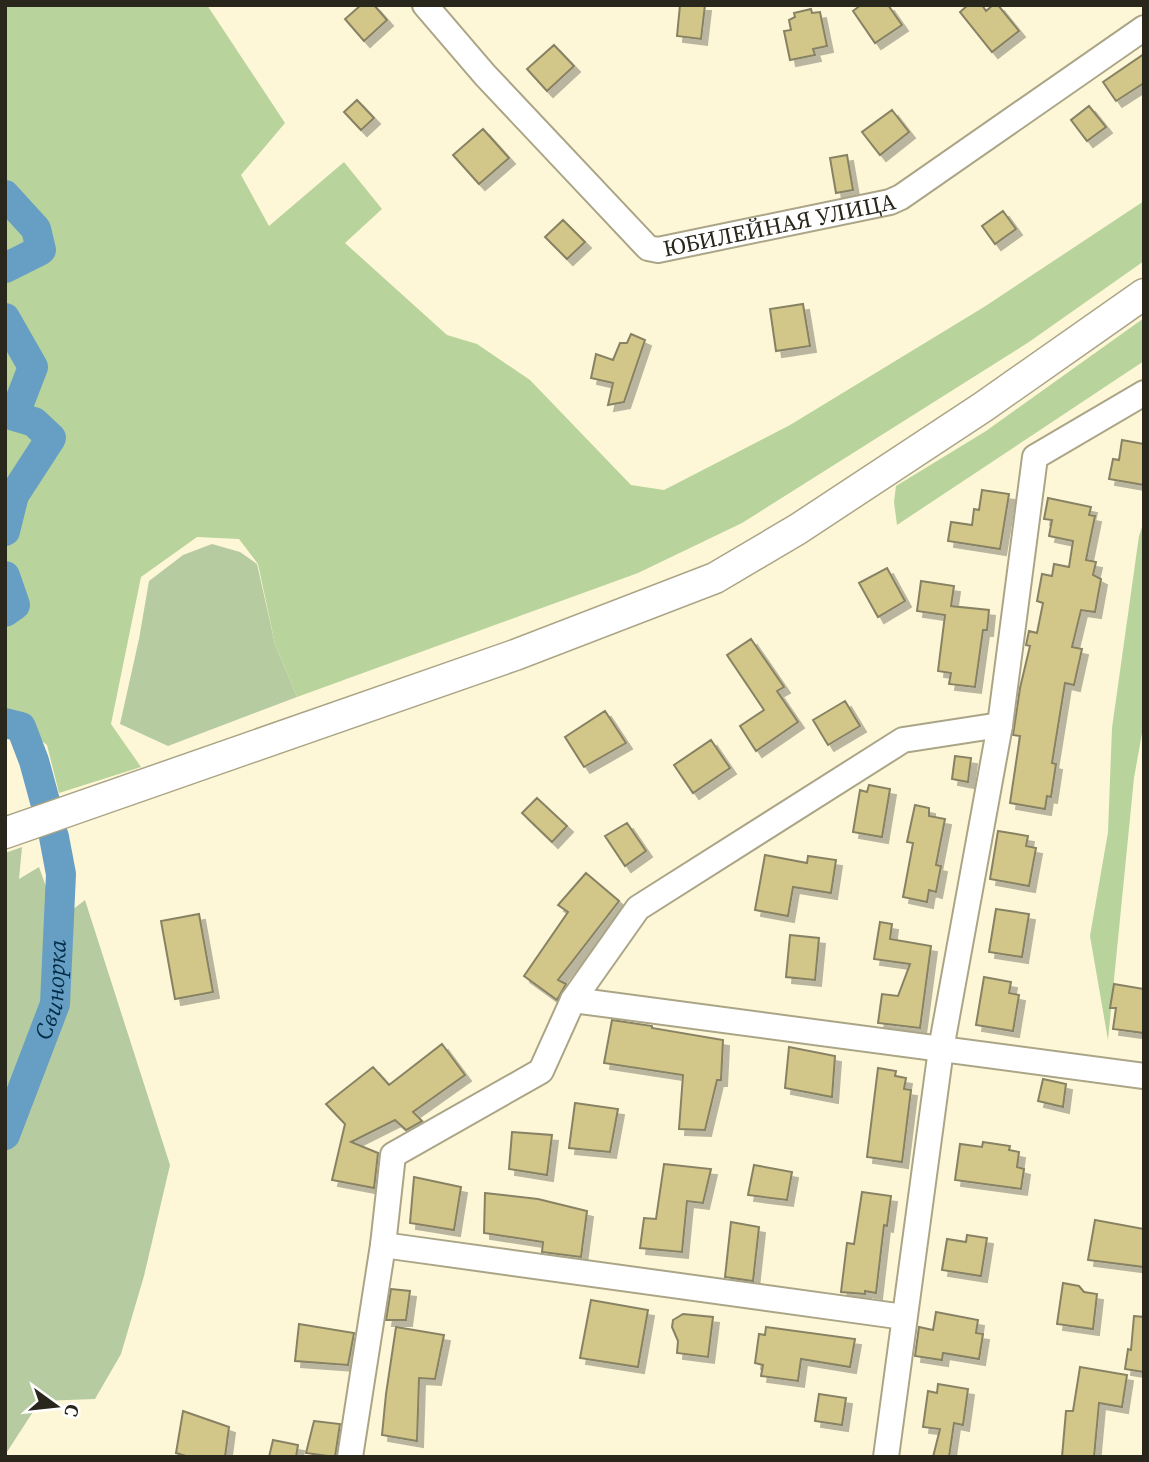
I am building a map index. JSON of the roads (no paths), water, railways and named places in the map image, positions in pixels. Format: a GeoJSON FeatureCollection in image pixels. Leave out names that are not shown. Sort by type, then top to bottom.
{"type":"FeatureCollection","features":[{"type":"Feature","properties":{"kind":"main road"},"geometry":{"type":"LineString","coordinates":[[5,833],[515,655],[709,581],[798,530],[983,407],[1144,294]]}},
{"type":"Feature","properties":{"kind":"street","name":"ЮБИЛЕЙНАЯ УЛИЦА"},"geometry":{"type":"LineString","coordinates":[[425,5],[485,75],[648,248],[658,250],[890,202],[901,197],[1144,28]]}},
{"type":"Feature","properties":{"kind":"street"},"geometry":{"type":"LineString","coordinates":[[887,1457],[941,1049],[1000,725],[1035,457],[1144,394]]}},
{"type":"Feature","properties":{"kind":"street"},"geometry":{"type":"LineString","coordinates":[[350,1457],[383,1245],[393,1155],[541,1071],[573,1000],[638,908],[903,740],[1000,725]]}},
{"type":"Feature","properties":{"kind":"street"},"geometry":{"type":"LineString","coordinates":[[573,1000],[1144,1076]]}},
{"type":"Feature","properties":{"kind":"street"},"geometry":{"type":"LineString","coordinates":[[383,1245],[904,1317]]}},
{"type":"Feature","properties":{"kind":"waterway","name":"Свинорка"},"geometry":{"type":"LineString","coordinates":[[5,195],[36,229],[41,250],[5,268]]}},
{"type":"Feature","properties":{"kind":"waterway","name":"Свинорка"},"geometry":{"type":"LineString","coordinates":[[5,318],[33,367],[14,416],[34,422],[51,438],[14,495],[5,531]]}},
{"type":"Feature","properties":{"kind":"waterway","name":"Свинорка"},"geometry":{"type":"LineString","coordinates":[[5,576],[15,605],[5,612]]}},
{"type":"Feature","properties":{"kind":"waterway","name":"Свинорка"},"geometry":{"type":"LineString","coordinates":[[5,723],[21,727],[46,805]]}},
{"type":"Feature","properties":{"kind":"waterway","name":"Свинорка"},"geometry":{"type":"LineString","coordinates":[[5,1135],[55,1004],[61,874],[54,837]]}}]}
